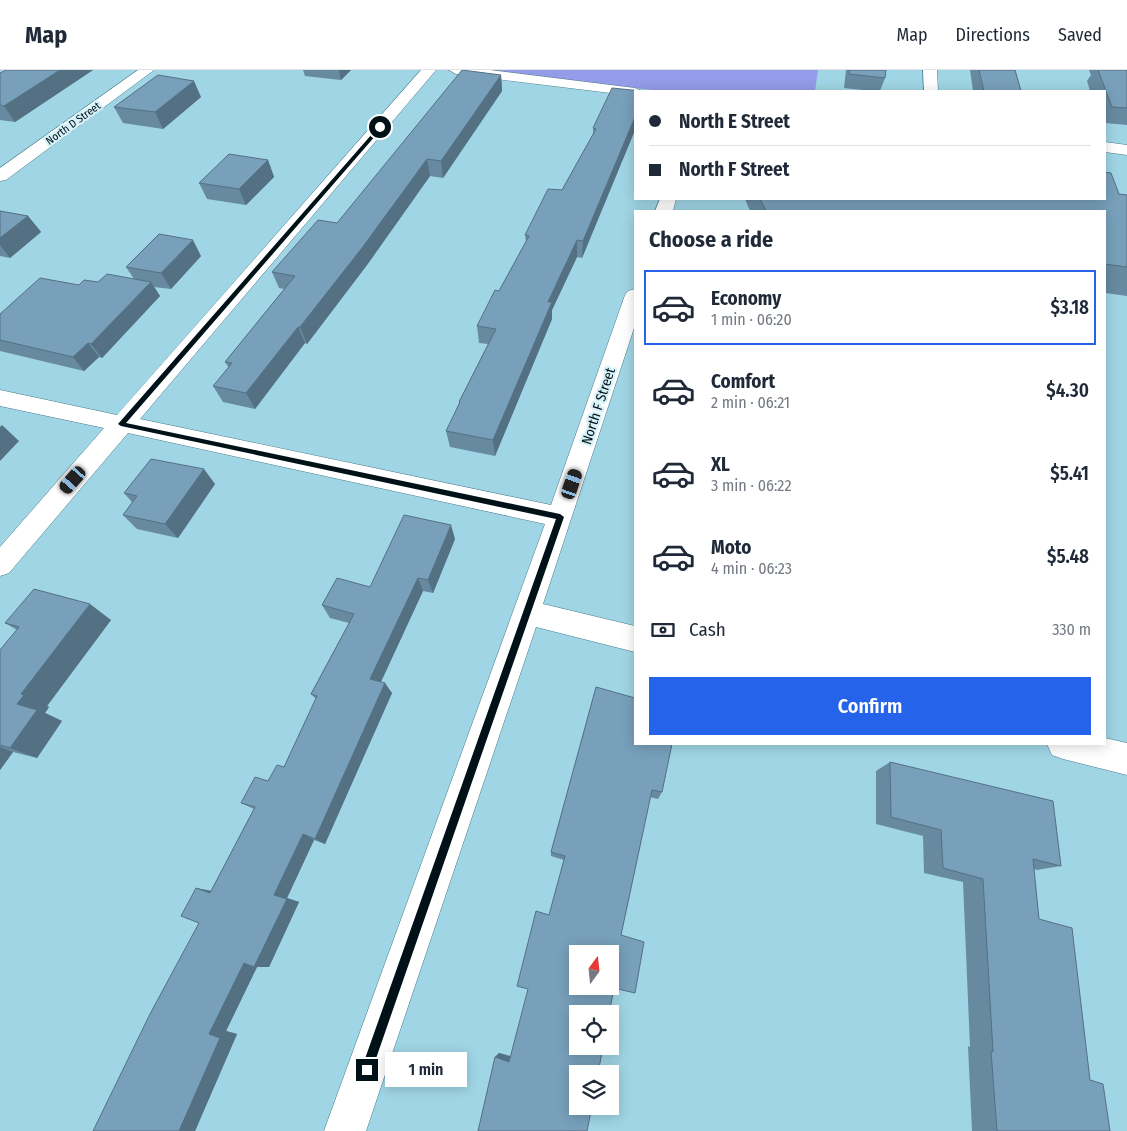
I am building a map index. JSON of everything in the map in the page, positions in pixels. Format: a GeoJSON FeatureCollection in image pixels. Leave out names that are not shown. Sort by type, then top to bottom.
{"type":"FeatureCollection","features":[{"type":"Feature","properties":{"kind":"street","name":"North D Street"},"geometry":{"type":"LineString","coordinates":[[0,176],[147,70]]}},
{"type":"Feature","properties":{"kind":"street"},"geometry":{"type":"LineString","coordinates":[[0,565],[429,70]]}},
{"type":"Feature","properties":{"kind":"street"},"geometry":{"type":"LineString","coordinates":[[456,70],[634,92]]}},
{"type":"Feature","properties":{"kind":"street"},"geometry":{"type":"LineString","coordinates":[[930,70],[931,90]]}},
{"type":"Feature","properties":{"kind":"street"},"geometry":{"type":"LineString","coordinates":[[1106,147],[1127,150]]}},
{"type":"Feature","properties":{"kind":"street","name":"North F Street"},"geometry":{"type":"LineString","coordinates":[[526,612],[634,299]]}},
{"type":"Feature","properties":{"kind":"street"},"geometry":{"type":"LineString","coordinates":[[0,398],[560,517]]}},
{"type":"Feature","properties":{"kind":"street"},"geometry":{"type":"LineString","coordinates":[[345,1131],[526,612],[634,639]]}},
{"type":"Feature","properties":{"kind":"street"},"geometry":{"type":"LineString","coordinates":[[1068,745],[1127,759]]}},
{"type":"Feature","properties":{"kind":"shaded area"},"geometry":{"type":"Polygon","coordinates":[[[487,70],[818,70],[815,90],[653,90],[487,70]]]}},
{"type":"Feature","properties":{"kind":"building"},"geometry":{"type":"Polygon","coordinates":[[[6,70],[60,70],[4,106],[0,105],[0,73],[6,70]]]}},
{"type":"Feature","properties":{"kind":"building"},"geometry":{"type":"Polygon","coordinates":[[[462,70],[501,75],[441,161],[427,159],[362,248],[246,393],[213,386],[232,363],[225,362],[295,276],[272,272],[318,220],[337,223],[462,70]]]}},
{"type":"Feature","properties":{"kind":"building"},"geometry":{"type":"Polygon","coordinates":[[[849,70],[886,70],[885,78],[849,74],[849,70]]]}},
{"type":"Feature","properties":{"kind":"building"},"geometry":{"type":"Polygon","coordinates":[[[979,70],[1015,70],[1021,90],[984,90],[979,70]]]}},
{"type":"Feature","properties":{"kind":"building"},"geometry":{"type":"Polygon","coordinates":[[[1098,70],[1127,70],[1127,108],[1112,107],[1098,70]]]}},
{"type":"Feature","properties":{"kind":"building"},"geometry":{"type":"Polygon","coordinates":[[[158,75],[194,81],[155,112],[114,107],[158,75]]]}},
{"type":"Feature","properties":{"kind":"building"},"geometry":{"type":"Polygon","coordinates":[[[612,88],[634,90],[634,119],[583,241],[577,240],[548,302],[552,302],[493,440],[446,431],[496,329],[477,326],[495,290],[499,291],[529,236],[525,235],[548,189],[562,190],[596,129],[593,128],[612,88]]]}},
{"type":"Feature","properties":{"kind":"building"},"geometry":{"type":"Polygon","coordinates":[[[229,154],[268,160],[239,189],[199,183],[229,154]]]}},
{"type":"Feature","properties":{"kind":"building"},"geometry":{"type":"Polygon","coordinates":[[[1106,172],[1111,173],[1119,194],[1127,195],[1127,267],[1106,264],[1106,210],[766,210],[760,200],[1106,200],[1106,172]]]}},
{"type":"Feature","properties":{"kind":"building"},"geometry":{"type":"Polygon","coordinates":[[[0,211],[28,216],[0,238],[0,211]]]}},
{"type":"Feature","properties":{"kind":"building"},"geometry":{"type":"Polygon","coordinates":[[[159,234],[193,240],[161,273],[126,267],[159,234]]]}},
{"type":"Feature","properties":{"kind":"building"},"geometry":{"type":"Polygon","coordinates":[[[107,274],[151,282],[91,344],[88,343],[73,357],[0,340],[0,314],[40,278],[79,285],[84,280],[98,282],[107,274]]]}},
{"type":"Feature","properties":{"kind":"building"},"geometry":{"type":"Polygon","coordinates":[[[151,459],[204,469],[165,524],[123,515],[137,496],[124,493],[151,459]]]}},
{"type":"Feature","properties":{"kind":"building"},"geometry":{"type":"Polygon","coordinates":[[[404,515],[451,525],[428,580],[418,578],[370,679],[385,683],[315,839],[303,834],[274,895],[287,899],[254,967],[244,963],[209,1034],[220,1038],[179,1131],[93,1131],[150,1014],[199,923],[181,916],[196,888],[210,893],[255,807],[241,803],[255,777],[268,781],[277,765],[284,767],[317,696],[311,694],[354,614],[322,605],[337,578],[370,587],[404,515]]]}},
{"type":"Feature","properties":{"kind":"building"},"geometry":{"type":"Polygon","coordinates":[[[34,589],[90,604],[21,694],[24,695],[17,704],[37,710],[10,748],[0,745],[0,650],[19,627],[5,623],[34,589]]]}},
{"type":"Feature","properties":{"kind":"building"},"geometry":{"type":"Polygon","coordinates":[[[596,687],[634,698],[634,745],[672,745],[662,792],[652,790],[621,935],[644,942],[635,993],[619,989],[619,945],[569,945],[569,995],[613,995],[611,1005],[569,1005],[569,1055],[601,1055],[600,1065],[569,1065],[569,1115],[590,1115],[587,1131],[478,1131],[495,1057],[509,1062],[528,989],[517,986],[536,911],[549,915],[565,856],[551,852],[596,687]]]}},
{"type":"Feature","properties":{"kind":"building"},"geometry":{"type":"Polygon","coordinates":[[[890,762],[1053,801],[1061,866],[1033,859],[1039,919],[1072,928],[1090,1080],[1103,1084],[1110,1131],[997,1131],[991,1051],[993,1052],[983,879],[943,868],[941,830],[891,817],[890,762]]]}},
{"type":"Feature","properties":{"kind":"route"},"geometry":{"type":"LineString","coordinates":[[367,1070],[560,517],[121,424],[380,127]]}}]}
